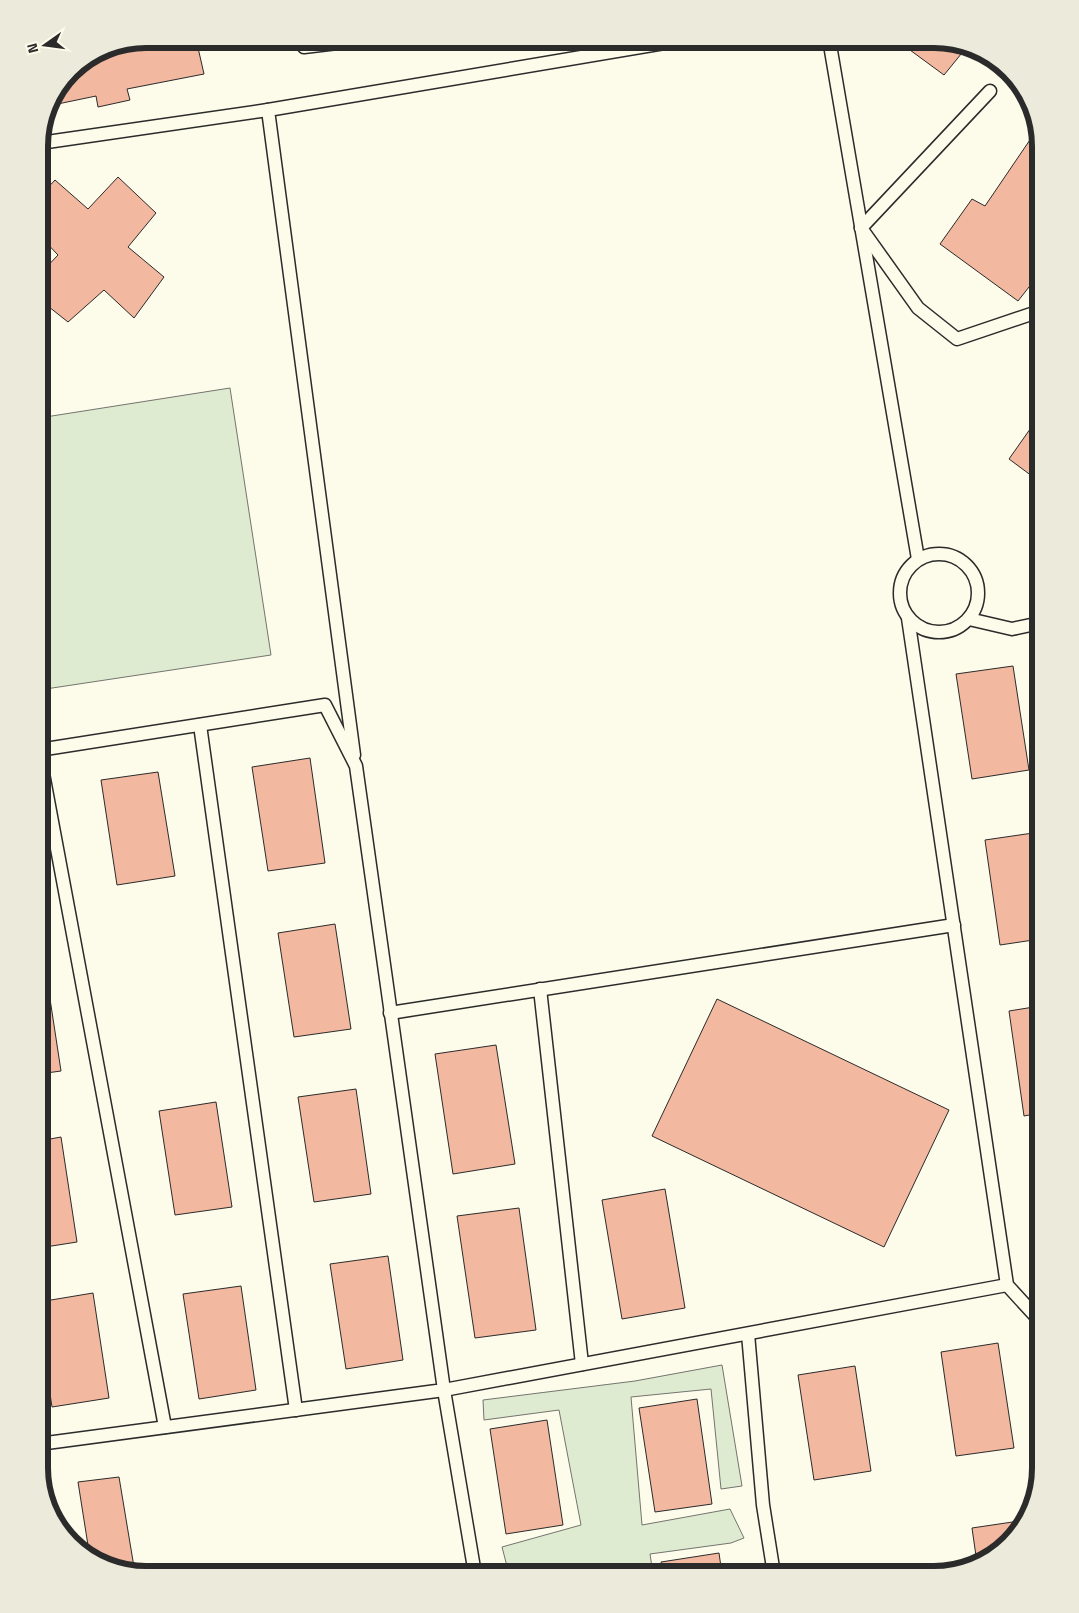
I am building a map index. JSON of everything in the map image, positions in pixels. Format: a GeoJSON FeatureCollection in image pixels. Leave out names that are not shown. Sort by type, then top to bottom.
{"type":"FeatureCollection","features":[{"type":"Feature","properties":{"kind":"lane"},"geometry":{"type":"LineString","coordinates":[[48,142],[268,110],[635,48]]}},
{"type":"Feature","properties":{"kind":"lane"},"geometry":{"type":"LineString","coordinates":[[831,48],[918,560]]}},
{"type":"Feature","properties":{"kind":"lane"},"geometry":{"type":"LineString","coordinates":[[861,228],[990,91]]}},
{"type":"Feature","properties":{"kind":"lane"},"geometry":{"type":"LineString","coordinates":[[268,110],[390,1013],[444,1390],[474,1565]]}},
{"type":"Feature","properties":{"kind":"lane"},"geometry":{"type":"LineString","coordinates":[[861,228],[918,308],[957,339],[1032,314]]}},
{"type":"Feature","properties":{"kind":"lane"},"geometry":{"type":"LineString","coordinates":[[908,618],[928,631],[950,631],[960,626],[969,619],[976,608],[979,596],[978,584],[973,572],[965,563],[954,556],[942,554],[929,555],[918,560],[908,569],[902,580],[900,593],[902,606],[908,618],[1007,1285],[1032,1312]]}},
{"type":"Feature","properties":{"kind":"lane"},"geometry":{"type":"LineString","coordinates":[[969,619],[1012,629],[1032,625]]}},
{"type":"Feature","properties":{"kind":"lane"},"geometry":{"type":"LineString","coordinates":[[48,750],[325,705],[356,767]]}},
{"type":"Feature","properties":{"kind":"lane"},"geometry":{"type":"LineString","coordinates":[[200,725],[296,1410]]}},
{"type":"Feature","properties":{"kind":"lane"},"geometry":{"type":"LineString","coordinates":[[48,799],[165,1427]]}},
{"type":"Feature","properties":{"kind":"lane"},"geometry":{"type":"LineString","coordinates":[[390,1013],[954,925]]}},
{"type":"Feature","properties":{"kind":"lane"},"geometry":{"type":"LineString","coordinates":[[540,990],[582,1364]]}},
{"type":"Feature","properties":{"kind":"lane"},"geometry":{"type":"LineString","coordinates":[[48,1443],[444,1390],[1007,1285]]}},
{"type":"Feature","properties":{"kind":"lane"},"geometry":{"type":"LineString","coordinates":[[748,1334],[763,1506],[773,1566]]}},
{"type":"Feature","properties":{"kind":"green space"},"geometry":{"type":"Polygon","coordinates":[[[230,388],[271,655],[48,689],[48,417],[230,388]]]}},
{"type":"Feature","properties":{"kind":"green space"},"geometry":{"type":"Polygon","coordinates":[[[722,1365],[742,1486],[721,1489],[711,1389],[631,1397],[642,1525],[730,1509],[744,1538],[731,1543],[650,1554],[652,1566],[507,1565],[502,1547],[581,1525],[559,1410],[484,1420],[483,1400],[635,1381],[722,1365]]]}},
{"type":"Feature","properties":{"kind":"building"},"geometry":{"type":"Polygon","coordinates":[[[133,48],[198,48],[204,74],[127,89],[130,100],[98,107],[96,96],[57,104],[64,91],[76,76],[97,61],[114,53],[133,48]]]}},
{"type":"Feature","properties":{"kind":"building"},"geometry":{"type":"Polygon","coordinates":[[[907,48],[940,48],[963,52],[944,75],[907,48]]]}},
{"type":"Feature","properties":{"kind":"building"},"geometry":{"type":"Polygon","coordinates":[[[1031,138],[1032,283],[1018,301],[940,244],[972,199],[985,206],[1031,138]]]}},
{"type":"Feature","properties":{"kind":"building"},"geometry":{"type":"Polygon","coordinates":[[[118,177],[156,213],[128,247],[164,277],[134,318],[104,290],[68,322],[48,306],[48,266],[58,255],[48,244],[48,187],[55,180],[88,209],[118,177]]]}},
{"type":"Feature","properties":{"kind":"building"},"geometry":{"type":"Polygon","coordinates":[[[1032,426],[1032,476],[1009,459],[1032,426]]]}},
{"type":"Feature","properties":{"kind":"building"},"geometry":{"type":"Polygon","coordinates":[[[1013,666],[1029,770],[972,779],[956,674],[1013,666]]]}},
{"type":"Feature","properties":{"kind":"building"},"geometry":{"type":"Polygon","coordinates":[[[310,758],[325,863],[268,871],[252,767],[310,758]]]}},
{"type":"Feature","properties":{"kind":"building"},"geometry":{"type":"Polygon","coordinates":[[[158,772],[175,876],[117,885],[101,780],[158,772]]]}},
{"type":"Feature","properties":{"kind":"building"},"geometry":{"type":"Polygon","coordinates":[[[1032,833],[1032,940],[1000,945],[985,840],[1032,833]]]}},
{"type":"Feature","properties":{"kind":"building"},"geometry":{"type":"Polygon","coordinates":[[[335,924],[351,1029],[294,1037],[278,933],[335,924]]]}},
{"type":"Feature","properties":{"kind":"building"},"geometry":{"type":"Polygon","coordinates":[[[48,986],[61,1071],[48,1073],[48,986]]]}},
{"type":"Feature","properties":{"kind":"building"},"geometry":{"type":"Polygon","coordinates":[[[717,999],[949,1110],[884,1247],[652,1136],[717,999]]]}},
{"type":"Feature","properties":{"kind":"building"},"geometry":{"type":"Polygon","coordinates":[[[1032,1007],[1032,1114],[1024,1116],[1009,1011],[1032,1007]]]}},
{"type":"Feature","properties":{"kind":"building"},"geometry":{"type":"Polygon","coordinates":[[[496,1045],[515,1164],[453,1174],[435,1054],[496,1045]]]}},
{"type":"Feature","properties":{"kind":"building"},"geometry":{"type":"Polygon","coordinates":[[[356,1089],[371,1194],[314,1202],[298,1097],[356,1089]]]}},
{"type":"Feature","properties":{"kind":"building"},"geometry":{"type":"Polygon","coordinates":[[[216,1102],[232,1207],[175,1215],[159,1111],[216,1102]]]}},
{"type":"Feature","properties":{"kind":"building"},"geometry":{"type":"Polygon","coordinates":[[[61,1137],[77,1242],[48,1247],[48,1139],[61,1137]]]}},
{"type":"Feature","properties":{"kind":"building"},"geometry":{"type":"Polygon","coordinates":[[[665,1189],[685,1308],[622,1319],[602,1200],[665,1189]]]}},
{"type":"Feature","properties":{"kind":"building"},"geometry":{"type":"Polygon","coordinates":[[[519,1208],[536,1330],[475,1338],[457,1216],[519,1208]]]}},
{"type":"Feature","properties":{"kind":"building"},"geometry":{"type":"Polygon","coordinates":[[[388,1256],[403,1360],[346,1369],[330,1264],[388,1256]]]}},
{"type":"Feature","properties":{"kind":"building"},"geometry":{"type":"Polygon","coordinates":[[[241,1286],[256,1390],[199,1399],[183,1294],[241,1286]]]}},
{"type":"Feature","properties":{"kind":"building"},"geometry":{"type":"Polygon","coordinates":[[[93,1293],[109,1398],[52,1407],[48,1381],[48,1300],[93,1293]]]}},
{"type":"Feature","properties":{"kind":"building"},"geometry":{"type":"Polygon","coordinates":[[[998,1343],[1014,1448],[956,1456],[941,1352],[998,1343]]]}},
{"type":"Feature","properties":{"kind":"building"},"geometry":{"type":"Polygon","coordinates":[[[855,1366],[871,1471],[814,1480],[798,1375],[855,1366]]]}},
{"type":"Feature","properties":{"kind":"building"},"geometry":{"type":"Polygon","coordinates":[[[697,1399],[712,1504],[655,1512],[639,1408],[697,1399]]]}},
{"type":"Feature","properties":{"kind":"building"},"geometry":{"type":"Polygon","coordinates":[[[547,1420],[563,1525],[506,1534],[490,1429],[547,1420]]]}},
{"type":"Feature","properties":{"kind":"building"},"geometry":{"type":"Polygon","coordinates":[[[119,1477],[134,1565],[114,1560],[88,1547],[78,1482],[119,1477]]]}},
{"type":"Feature","properties":{"kind":"building"},"geometry":{"type":"Polygon","coordinates":[[[1014,1522],[1003,1537],[976,1555],[972,1528],[1014,1522]]]}},
{"type":"Feature","properties":{"kind":"building"},"geometry":{"type":"Polygon","coordinates":[[[719,1553],[721,1566],[662,1566],[661,1562],[719,1553]]]}}]}
